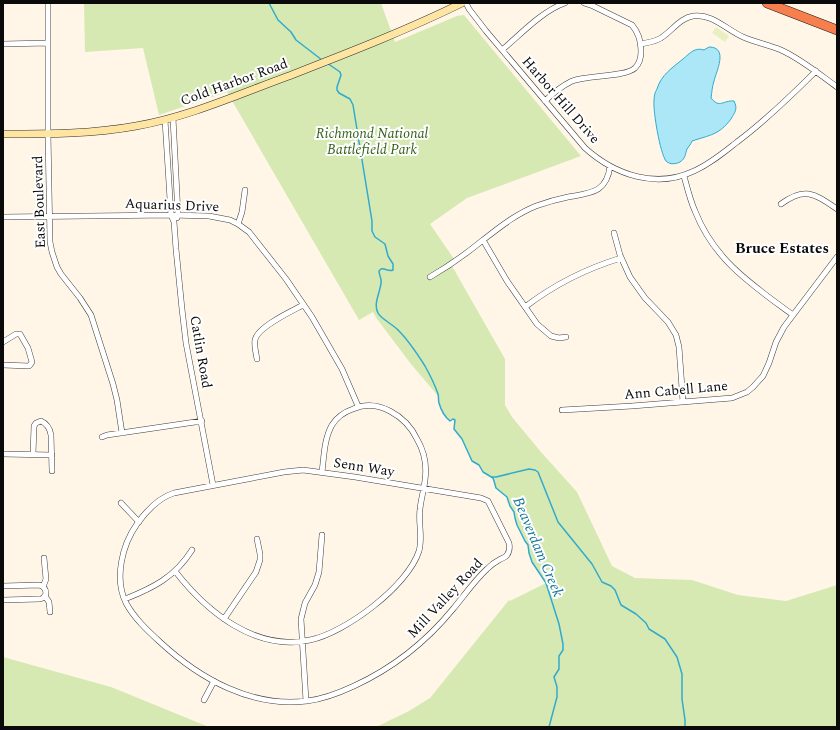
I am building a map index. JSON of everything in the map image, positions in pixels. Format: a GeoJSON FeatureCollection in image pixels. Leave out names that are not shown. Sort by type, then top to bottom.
{"type":"FeatureCollection","features":[{"type":"Feature","properties":{"kind":"highway"},"geometry":{"type":"LineString","coordinates":[[767,3],[837,30]]}},
{"type":"Feature","properties":{"kind":"main road","name":"Cold Harbor Road"},"geometry":{"type":"LineString","coordinates":[[3,134],[48,134],[118,129],[173,118],[231,98],[306,69],[431,18],[462,3]]}},
{"type":"Feature","properties":{"kind":"street","name":"East Boulevard"},"geometry":{"type":"LineString","coordinates":[[48,3],[50,242],[54,259],[61,274],[91,315],[113,384],[122,433]]}},
{"type":"Feature","properties":{"kind":"street","name":"Harbor Hill Drive"},"geometry":{"type":"LineString","coordinates":[[466,3],[486,31],[585,148],[610,166],[627,174],[646,179],[665,179],[684,176],[701,168],[743,138],[780,106],[816,71]]}},
{"type":"Feature","properties":{"kind":"street"},"geometry":{"type":"LineString","coordinates":[[502,50],[546,13],[565,3]]}},
{"type":"Feature","properties":{"kind":"street"},"geometry":{"type":"LineString","coordinates":[[545,101],[559,89],[572,81],[590,77],[624,73],[637,66],[640,61],[640,44],[635,29],[632,25],[584,3]]}},
{"type":"Feature","properties":{"kind":"street"},"geometry":{"type":"LineString","coordinates":[[640,44],[661,38],[687,18],[697,15],[703,16],[713,19],[742,36],[781,50],[816,71],[837,87]]}},
{"type":"Feature","properties":{"kind":"street"},"geometry":{"type":"LineString","coordinates":[[3,44],[48,43]]}},
{"type":"Feature","properties":{"kind":"street"},"geometry":{"type":"LineString","coordinates":[[173,118],[178,215],[174,222]]}},
{"type":"Feature","properties":{"kind":"street","name":"Catlin Road"},"geometry":{"type":"LineString","coordinates":[[165,120],[171,215],[174,222],[176,256],[186,343],[213,485]]}},
{"type":"Feature","properties":{"kind":"street"},"geometry":{"type":"LineString","coordinates":[[430,277],[457,260],[507,221],[525,211],[550,202],[588,194],[598,190],[608,178],[610,166]]}},
{"type":"Feature","properties":{"kind":"street"},"geometry":{"type":"LineString","coordinates":[[684,176],[694,210],[708,237],[721,255],[742,276],[793,315]]}},
{"type":"Feature","properties":{"kind":"street"},"geometry":{"type":"LineString","coordinates":[[238,224],[242,212],[245,190]]}},
{"type":"Feature","properties":{"kind":"street"},"geometry":{"type":"LineString","coordinates":[[781,204],[800,194],[809,194],[820,197],[837,209]]}},
{"type":"Feature","properties":{"kind":"street","name":"Aquarius Drive"},"geometry":{"type":"LineString","coordinates":[[3,217],[178,215],[209,216],[230,220],[238,224],[250,232],[312,317],[342,369],[358,406]]}},
{"type":"Feature","properties":{"kind":"street"},"geometry":{"type":"LineString","coordinates":[[614,233],[621,258],[630,277],[645,298],[668,322],[676,335],[679,347],[683,402]]}},
{"type":"Feature","properties":{"kind":"street"},"geometry":{"type":"LineString","coordinates":[[483,240],[507,281],[537,324],[549,335],[559,338],[566,337]]}},
{"type":"Feature","properties":{"kind":"street","name":"Ann Cabell Lane"},"geometry":{"type":"LineString","coordinates":[[562,410],[732,398],[740,395],[753,387],[763,376],[776,342],[784,328],[837,257]]}},
{"type":"Feature","properties":{"kind":"street"},"geometry":{"type":"LineString","coordinates":[[525,307],[545,292],[570,278],[621,258]]}},
{"type":"Feature","properties":{"kind":"street"},"geometry":{"type":"LineString","coordinates":[[257,359],[255,339],[261,330],[303,305]]}},
{"type":"Feature","properties":{"kind":"street"},"geometry":{"type":"LineString","coordinates":[[3,342],[16,334],[20,334],[28,348],[32,362],[29,366],[3,365]]}},
{"type":"Feature","properties":{"kind":"street"},"geometry":{"type":"LineString","coordinates":[[175,571],[203,602],[224,619],[246,632],[268,640],[302,642],[316,639],[325,636],[352,621],[375,605],[393,588],[415,560],[420,547],[421,533],[419,516],[425,480],[424,455],[417,438],[409,426],[396,414],[381,407],[369,405],[358,406],[342,414],[330,430],[326,442],[322,472]]}},
{"type":"Feature","properties":{"kind":"street"},"geometry":{"type":"LineString","coordinates":[[33,454],[34,426],[36,423],[41,421],[47,425],[52,435],[52,471]]}},
{"type":"Feature","properties":{"kind":"street"},"geometry":{"type":"LineString","coordinates":[[102,437],[202,421]]}},
{"type":"Feature","properties":{"kind":"street"},"geometry":{"type":"LineString","coordinates":[[3,454],[52,455]]}},
{"type":"Feature","properties":{"kind":"street","name":"Senn Way"},"geometry":{"type":"LineString","coordinates":[[213,485],[293,471],[303,470],[322,472],[481,498],[490,504],[499,522]]}},
{"type":"Feature","properties":{"kind":"street","name":"Mill Valley Road"},"geometry":{"type":"LineString","coordinates":[[213,485],[174,493],[157,502],[139,522],[128,538],[123,556],[121,582],[125,600],[147,630],[163,645],[181,660],[214,681],[230,689],[257,698],[283,701],[306,701],[319,699],[333,695],[363,682],[395,663],[426,638],[487,569],[507,555],[509,551],[509,543],[499,522]]}},
{"type":"Feature","properties":{"kind":"street"},"geometry":{"type":"LineString","coordinates":[[121,504],[139,522]]}},
{"type":"Feature","properties":{"kind":"street"},"geometry":{"type":"LineString","coordinates":[[306,701],[301,628],[303,611],[319,572],[322,535]]}},
{"type":"Feature","properties":{"kind":"street"},"geometry":{"type":"LineString","coordinates":[[224,619],[256,572],[260,554],[257,539]]}},
{"type":"Feature","properties":{"kind":"street"},"geometry":{"type":"LineString","coordinates":[[125,600],[163,580],[175,571],[192,550]]}},
{"type":"Feature","properties":{"kind":"street"},"geometry":{"type":"LineString","coordinates":[[43,587],[46,579],[44,558]]}},
{"type":"Feature","properties":{"kind":"street"},"geometry":{"type":"LineString","coordinates":[[3,586],[39,585],[43,587],[46,591],[45,596],[50,612]]}},
{"type":"Feature","properties":{"kind":"street"},"geometry":{"type":"LineString","coordinates":[[3,600],[40,599],[45,596]]}},
{"type":"Feature","properties":{"kind":"street"},"geometry":{"type":"LineString","coordinates":[[204,700],[214,681]]}},
{"type":"Feature","properties":{"kind":"green space","name":"Richmond National Battlefield Park"},"geometry":{"type":"Polygon","coordinates":[[[84,3],[381,3],[395,42],[457,16],[464,15],[581,156],[467,198],[430,224],[454,259],[452,266],[505,359],[505,405],[512,417],[577,492],[612,566],[635,578],[692,580],[738,595],[786,601],[837,585],[837,727],[376,727],[409,711],[430,698],[509,600],[510,601],[546,583],[532,562],[528,545],[517,525],[514,512],[507,497],[496,488],[493,478],[483,472],[479,465],[472,461],[462,439],[454,429],[455,420],[453,419],[450,421],[443,414],[438,396],[411,364],[373,312],[359,320],[227,92],[159,115],[143,48],[85,52],[84,3]]]}},
{"type":"Feature","properties":{"kind":"green space"},"geometry":{"type":"Polygon","coordinates":[[[716,27],[729,36],[725,42],[712,33],[716,27]]]}},
{"type":"Feature","properties":{"kind":"green space"},"geometry":{"type":"Polygon","coordinates":[[[3,657],[111,687],[209,727],[3,727],[3,657]]]}},
{"type":"Feature","properties":{"kind":"water"},"geometry":{"type":"Polygon","coordinates":[[[709,47],[715,48],[720,55],[719,66],[713,83],[711,98],[719,104],[734,101],[736,110],[727,124],[714,134],[692,141],[680,162],[673,164],[669,163],[666,161],[661,150],[657,132],[654,106],[655,93],[661,80],[671,69],[693,51],[698,49],[704,50],[709,47]]]}},
{"type":"Feature","properties":{"kind":"waterway","name":"Beaverdam Creek"},"geometry":{"type":"LineString","coordinates":[[269,3],[278,20],[291,32],[296,40],[322,60]]}},
{"type":"Feature","properties":{"kind":"waterway","name":"Beaverdam Creek"},"geometry":{"type":"LineString","coordinates":[[327,63],[340,72],[341,75],[337,90],[339,93],[350,99],[353,105],[372,221],[372,231],[375,237],[385,244],[388,256],[393,264],[393,270],[390,271],[381,269],[379,271],[381,282],[376,302],[378,313],[399,331],[416,352],[434,384],[443,413],[450,421],[453,419],[455,420],[454,429],[462,439],[472,461],[479,465],[483,472],[493,478],[496,488],[507,497],[514,512],[517,525],[528,545],[532,562],[546,583],[559,624],[563,644],[563,650],[559,656],[559,669],[554,677],[557,687],[557,697],[549,727]]}},
{"type":"Feature","properties":{"kind":"waterway"},"geometry":{"type":"LineString","coordinates":[[492,477],[529,469],[538,472],[558,522],[592,564],[602,582],[611,586],[615,590],[621,605],[636,614],[646,623],[649,629],[665,639],[677,657],[682,674],[682,699],[685,727]]}},
{"type":"Feature","properties":{"kind":"district","name":"Bruce Estates"},"geometry":{"type":"Point","coordinates":[782,248]}}]}
